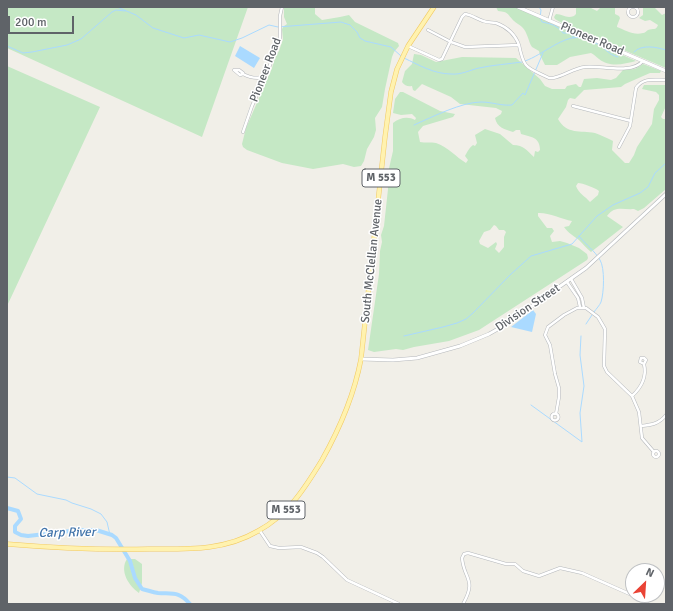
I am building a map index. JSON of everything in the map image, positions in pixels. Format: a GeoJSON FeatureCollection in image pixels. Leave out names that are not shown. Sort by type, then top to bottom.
{"type":"FeatureCollection","features":[{"type":"Feature","properties":{"kind":"main road","name":"South McClellan Avenue"},"geometry":{"type":"LineString","coordinates":[[361,359],[388,104],[397,69],[408,46],[434,7]]}},
{"type":"Feature","properties":{"kind":"main road","name":"M 553"},"geometry":{"type":"LineString","coordinates":[[7,544],[53,548],[118,550],[208,548],[234,542],[260,531],[289,507],[311,478],[347,411],[355,386],[361,359]]}},
{"type":"Feature","properties":{"kind":"street","name":"Pioneer Road"},"geometry":{"type":"LineString","coordinates":[[243,132],[280,38],[280,16],[282,7]]}},
{"type":"Feature","properties":{"kind":"street","name":"Pioneer Road"},"geometry":{"type":"LineString","coordinates":[[518,7],[666,71]]}},
{"type":"Feature","properties":{"kind":"street"},"geometry":{"type":"LineString","coordinates":[[549,21],[553,7]]}},
{"type":"Feature","properties":{"kind":"street"},"geometry":{"type":"LineString","coordinates":[[631,7],[635,7],[638,10],[636,17],[631,17],[628,14],[631,7]]}},
{"type":"Feature","properties":{"kind":"street"},"geometry":{"type":"LineString","coordinates":[[408,46],[439,60],[444,56],[462,17],[465,14],[484,22],[496,23],[514,35],[519,45],[525,65],[549,78],[584,67],[625,68],[640,65],[643,61]]}},
{"type":"Feature","properties":{"kind":"street"},"geometry":{"type":"LineString","coordinates":[[428,30],[451,42],[465,47],[519,45]]}},
{"type":"Feature","properties":{"kind":"street"},"geometry":{"type":"LineString","coordinates":[[243,74],[255,78],[265,77]]}},
{"type":"Feature","properties":{"kind":"street"},"geometry":{"type":"LineString","coordinates":[[619,147],[630,126],[636,88],[639,84],[646,80],[666,80]]}},
{"type":"Feature","properties":{"kind":"street"},"geometry":{"type":"LineString","coordinates":[[573,106],[631,121]]}},
{"type":"Feature","properties":{"kind":"street","name":"Division Street"},"geometry":{"type":"LineString","coordinates":[[361,359],[393,360],[417,358],[471,343],[505,325],[590,265],[666,194]]}},
{"type":"Feature","properties":{"kind":"street"},"geometry":{"type":"LineString","coordinates":[[571,279],[582,298],[584,308]]}},
{"type":"Feature","properties":{"kind":"street"},"geometry":{"type":"LineString","coordinates":[[567,282],[578,298],[580,307]]}},
{"type":"Feature","properties":{"kind":"street"},"geometry":{"type":"LineString","coordinates":[[556,414],[559,388],[550,345],[546,335],[548,327],[564,315],[580,307],[592,312],[598,317],[605,329],[604,366],[607,372],[632,396],[639,412],[642,438],[654,452]]}},
{"type":"Feature","properties":{"kind":"street"},"geometry":{"type":"LineString","coordinates":[[632,396],[638,391],[644,379],[644,364]]}},
{"type":"Feature","properties":{"kind":"street"},"geometry":{"type":"LineString","coordinates":[[640,426],[654,424],[662,420],[666,415]]}},
{"type":"Feature","properties":{"kind":"street"},"geometry":{"type":"LineString","coordinates":[[260,531],[270,546],[275,548],[292,546],[305,548],[323,557],[347,580],[399,604]]}},
{"type":"Feature","properties":{"kind":"street"},"geometry":{"type":"LineString","coordinates":[[463,604],[469,591],[470,584],[462,558],[464,554],[468,553],[506,564],[515,564],[523,571],[539,576],[560,568],[582,573],[632,595],[648,604]]}},
{"type":"Feature","properties":{"kind":"green space"},"geometry":{"type":"Polygon","coordinates":[[[7,7],[248,7],[202,137],[7,48],[7,7]]]}},
{"type":"Feature","properties":{"kind":"green space"},"geometry":{"type":"Polygon","coordinates":[[[284,7],[315,7],[315,14],[322,20],[349,15],[355,22],[398,43],[399,46],[392,57],[382,107],[375,118],[376,130],[374,137],[367,149],[361,166],[354,167],[343,164],[313,169],[282,163],[247,150],[243,147],[242,144],[246,128],[283,39],[282,29],[287,24],[284,17],[284,7]]]}},
{"type":"Feature","properties":{"kind":"green space"},"geometry":{"type":"Polygon","coordinates":[[[496,7],[515,7],[636,61],[622,64],[608,64],[591,53],[570,57],[557,65],[545,65],[539,51],[532,47],[524,29],[508,14],[498,11],[496,7]]]}},
{"type":"Feature","properties":{"kind":"green space"},"geometry":{"type":"Polygon","coordinates":[[[576,7],[589,7],[597,11],[601,7],[615,7],[615,14],[620,18],[617,27],[636,34],[655,29],[658,25],[650,20],[645,21],[639,18],[643,15],[643,7],[654,7],[662,15],[666,13],[666,68],[567,26],[555,19],[554,17],[556,14],[569,17],[574,16],[576,14],[576,7]]]}},
{"type":"Feature","properties":{"kind":"green space"},"geometry":{"type":"Polygon","coordinates":[[[414,54],[421,55],[436,62],[462,57],[516,58],[540,79],[545,86],[552,89],[565,89],[567,86],[576,84],[581,87],[584,79],[597,78],[611,80],[616,78],[623,70],[635,69],[643,64],[661,71],[660,73],[650,73],[621,87],[584,90],[575,99],[570,98],[568,100],[566,107],[558,119],[565,128],[570,130],[595,133],[613,141],[612,150],[625,163],[629,163],[637,147],[652,124],[654,109],[659,100],[659,95],[656,92],[642,89],[644,85],[666,85],[666,106],[661,117],[666,119],[666,189],[644,208],[638,211],[634,209],[613,210],[607,216],[623,227],[591,252],[564,227],[569,226],[572,221],[538,213],[538,216],[547,228],[552,228],[554,231],[550,236],[552,242],[560,241],[579,248],[587,254],[587,260],[479,330],[449,341],[403,350],[396,349],[374,352],[368,350],[379,274],[382,242],[381,235],[384,226],[388,189],[387,177],[393,151],[393,123],[404,118],[415,120],[416,118],[412,114],[401,115],[393,113],[395,99],[400,92],[403,92],[440,111],[455,114],[453,117],[423,126],[418,132],[420,142],[436,143],[466,163],[468,160],[465,156],[466,154],[473,145],[475,146],[477,143],[475,135],[485,129],[500,134],[513,145],[523,147],[534,157],[535,151],[538,152],[540,150],[537,140],[534,138],[521,134],[520,130],[513,132],[499,126],[495,118],[501,114],[502,111],[496,108],[460,104],[451,97],[422,84],[415,91],[413,90],[412,86],[405,85],[402,82],[405,71],[412,64],[414,54]],[[578,183],[576,186],[577,189],[590,202],[598,195],[599,191],[578,183]],[[494,225],[490,230],[484,232],[479,241],[480,244],[488,248],[496,242],[497,244],[495,249],[499,253],[504,247],[504,237],[506,232],[504,230],[499,230],[494,225]]]}},
{"type":"Feature","properties":{"kind":"green space"},"geometry":{"type":"Polygon","coordinates":[[[7,66],[100,107],[7,306],[7,66]]]}},
{"type":"Feature","properties":{"kind":"green space"},"geometry":{"type":"Polygon","coordinates":[[[127,559],[135,559],[142,564],[142,583],[139,593],[126,578],[124,568],[127,559]]]}},
{"type":"Feature","properties":{"kind":"water"},"geometry":{"type":"Polygon","coordinates":[[[240,46],[260,58],[254,68],[235,56],[240,46]]]}},
{"type":"Feature","properties":{"kind":"water"},"geometry":{"type":"Polygon","coordinates":[[[533,310],[536,314],[532,332],[511,327],[533,310]]]}},
{"type":"Feature","properties":{"kind":"waterway"},"geometry":{"type":"LineString","coordinates":[[117,7],[136,15],[153,28],[184,38],[199,35],[230,42],[269,25],[278,27],[341,22],[350,25],[357,32],[360,38],[365,41],[391,47],[401,56]]}},
{"type":"Feature","properties":{"kind":"waterway"},"geometry":{"type":"LineString","coordinates":[[539,7],[541,10],[540,18],[542,22],[551,24],[563,33],[570,33],[574,38]]}},
{"type":"Feature","properties":{"kind":"waterway"},"geometry":{"type":"LineString","coordinates":[[7,46],[23,53],[67,45],[81,39],[112,12],[116,10],[125,11]]}},
{"type":"Feature","properties":{"kind":"waterway"},"geometry":{"type":"LineString","coordinates":[[525,61],[561,42],[575,38],[582,38],[600,45],[610,54],[618,57]]}},
{"type":"Feature","properties":{"kind":"waterway"},"geometry":{"type":"LineString","coordinates":[[634,52],[637,49],[645,47],[654,47],[666,50]]}},
{"type":"Feature","properties":{"kind":"waterway"},"geometry":{"type":"LineString","coordinates":[[414,125],[447,110],[465,104],[485,102],[512,105],[523,93],[525,95],[543,53]]}},
{"type":"Feature","properties":{"kind":"waterway"},"geometry":{"type":"LineString","coordinates":[[404,58],[433,71],[445,74],[462,73],[484,67],[522,62]]}},
{"type":"Feature","properties":{"kind":"waterway"},"geometry":{"type":"LineString","coordinates":[[404,336],[443,327],[466,319],[531,256],[572,244],[597,216],[613,205],[640,193],[648,187],[655,173],[666,163]]}},
{"type":"Feature","properties":{"kind":"waterway"},"geometry":{"type":"LineString","coordinates":[[579,236],[598,257],[603,269],[604,281],[602,298],[594,312]]}},
{"type":"Feature","properties":{"kind":"waterway"},"geometry":{"type":"LineString","coordinates":[[586,324],[592,315]]}},
{"type":"Feature","properties":{"kind":"waterway"},"geometry":{"type":"LineString","coordinates":[[531,405],[582,442],[580,413],[584,386],[580,355],[581,336]]}},
{"type":"Feature","properties":{"kind":"waterway"},"geometry":{"type":"LineString","coordinates":[[7,477],[15,478],[37,494],[66,500],[101,514],[107,522],[110,535]]}},
{"type":"Feature","properties":{"kind":"waterway","name":"Carp River"},"geometry":{"type":"LineString","coordinates":[[7,508],[18,511],[21,519],[15,526],[15,532],[21,535],[28,536],[79,530],[96,530],[112,535],[116,538],[130,561],[135,578],[142,589],[158,593],[172,593],[179,595],[190,604]]}}]}
